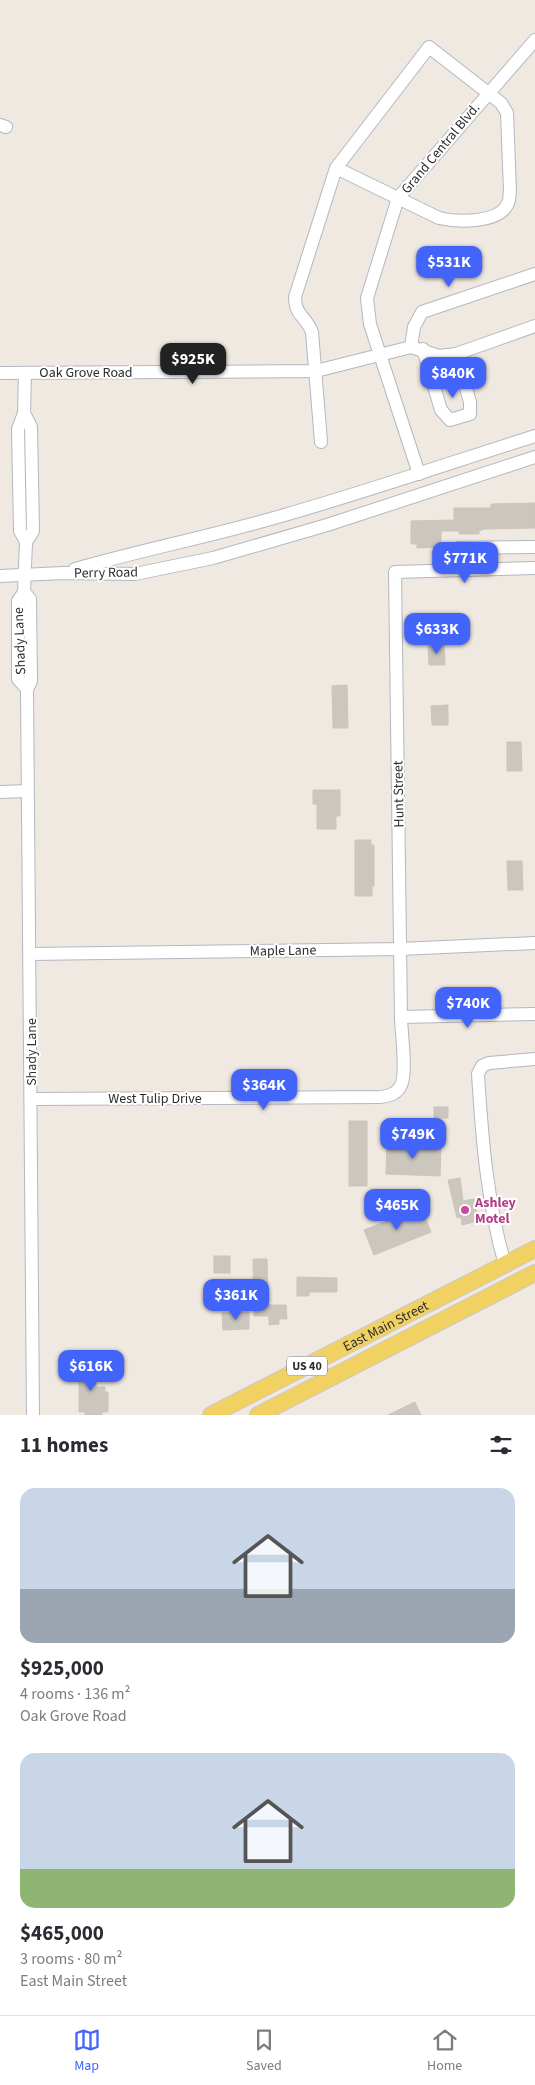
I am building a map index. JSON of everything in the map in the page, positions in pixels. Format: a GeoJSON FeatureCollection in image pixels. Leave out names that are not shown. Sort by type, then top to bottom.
{"type":"FeatureCollection","features":[{"type":"Feature","properties":{"kind":"main road","name":"East Main Street"},"geometry":{"type":"LineString","coordinates":[[211,1415],[535,1249]]}},
{"type":"Feature","properties":{"kind":"main road","name":"East Main Street"},"geometry":{"type":"LineString","coordinates":[[258,1415],[535,1273]]}},
{"type":"Feature","properties":{"kind":"street","name":"Grand Central Blvd."},"geometry":{"type":"LineString","coordinates":[[418,474],[370,324],[367,298],[398,198],[535,40]]}},
{"type":"Feature","properties":{"kind":"street"},"geometry":{"type":"LineString","coordinates":[[321,442],[312,332],[308,321],[299,315],[295,307],[295,297],[336,168],[429,48],[488,92],[501,103],[507,113],[510,191],[508,204],[498,215],[457,222],[438,218],[336,168]]}},
{"type":"Feature","properties":{"kind":"street"},"geometry":{"type":"LineString","coordinates":[[456,354],[470,402],[470,414],[450,420],[441,410],[417,348],[414,327],[422,312],[535,274]]}},
{"type":"Feature","properties":{"kind":"street"},"geometry":{"type":"LineString","coordinates":[[417,348],[439,356],[456,354],[535,326]]}},
{"type":"Feature","properties":{"kind":"street","name":"Oak Grove Road"},"geometry":{"type":"LineString","coordinates":[[0,373],[316,371],[417,348]]}},
{"type":"Feature","properties":{"kind":"street","name":"Shady Lane"},"geometry":{"type":"LineString","coordinates":[[25,373],[24,413],[18,429],[20,530],[26,542],[24,592],[30,599],[31,680],[27,689],[33,1415]]}},
{"type":"Feature","properties":{"kind":"street","name":"Perry Road"},"geometry":{"type":"LineString","coordinates":[[62,573],[158,546],[211,536],[288,514],[535,436]]}},
{"type":"Feature","properties":{"kind":"street","name":"Perry Road"},"geometry":{"type":"LineString","coordinates":[[62,573],[135,574],[213,558],[327,525],[535,457]]}},
{"type":"Feature","properties":{"kind":"street"},"geometry":{"type":"LineString","coordinates":[[458,548],[535,547]]}},
{"type":"Feature","properties":{"kind":"street","name":"Hunt Street"},"geometry":{"type":"LineString","coordinates":[[401,1017],[395,572],[535,568]]}},
{"type":"Feature","properties":{"kind":"street"},"geometry":{"type":"LineString","coordinates":[[0,576],[62,573]]}},
{"type":"Feature","properties":{"kind":"street"},"geometry":{"type":"LineString","coordinates":[[0,792],[28,791]]}},
{"type":"Feature","properties":{"kind":"street","name":"Maple Lane"},"geometry":{"type":"LineString","coordinates":[[30,954],[400,949],[535,943]]}},
{"type":"Feature","properties":{"kind":"street"},"geometry":{"type":"LineString","coordinates":[[401,1017],[535,1014]]}},
{"type":"Feature","properties":{"kind":"street","name":"West Tulip Drive"},"geometry":{"type":"LineString","coordinates":[[31,1099],[389,1096],[400,1088],[404,1077],[401,1017]]}},
{"type":"Feature","properties":{"kind":"street"},"geometry":{"type":"LineString","coordinates":[[505,1265],[488,1195],[478,1074],[482,1066],[489,1063],[535,1059]]}},
{"type":"Feature","properties":{"kind":"building"},"geometry":{"type":"Polygon","coordinates":[[[535,503],[535,528],[484,529],[479,531],[479,534],[459,534],[459,531],[441,531],[441,543],[436,544],[436,547],[417,548],[417,544],[411,544],[411,521],[454,520],[454,508],[491,508],[491,504],[535,503]]]}},
{"type":"Feature","properties":{"kind":"building"},"geometry":{"type":"Polygon","coordinates":[[[444,645],[445,665],[429,665],[428,646],[444,645]]]}},
{"type":"Feature","properties":{"kind":"building"},"geometry":{"type":"Polygon","coordinates":[[[347,685],[348,728],[333,728],[332,686],[347,685]]]}},
{"type":"Feature","properties":{"kind":"building"},"geometry":{"type":"Polygon","coordinates":[[[448,705],[448,725],[432,725],[431,706],[448,705]]]}},
{"type":"Feature","properties":{"kind":"building"},"geometry":{"type":"Polygon","coordinates":[[[507,742],[521,742],[522,771],[507,771],[507,742]]]}},
{"type":"Feature","properties":{"kind":"building"},"geometry":{"type":"Polygon","coordinates":[[[313,790],[340,790],[340,816],[336,816],[336,829],[317,829],[317,804],[313,804],[313,790]]]}},
{"type":"Feature","properties":{"kind":"building"},"geometry":{"type":"Polygon","coordinates":[[[355,840],[371,840],[371,845],[374,845],[374,886],[372,886],[372,896],[355,896],[355,840]]]}},
{"type":"Feature","properties":{"kind":"building"},"geometry":{"type":"Polygon","coordinates":[[[507,861],[522,861],[523,890],[508,890],[507,861]]]}},
{"type":"Feature","properties":{"kind":"building"},"geometry":{"type":"Polygon","coordinates":[[[434,1107],[448,1107],[448,1118],[434,1118],[434,1107]]]}},
{"type":"Feature","properties":{"kind":"building"},"geometry":{"type":"Polygon","coordinates":[[[349,1121],[367,1121],[367,1186],[349,1186],[349,1121]]]}},
{"type":"Feature","properties":{"kind":"building"},"geometry":{"type":"Polygon","coordinates":[[[387,1144],[441,1147],[440,1176],[386,1174],[387,1144]]]}},
{"type":"Feature","properties":{"kind":"building","name":"Ashley Motel"},"geometry":{"type":"Polygon","coordinates":[[[460,1178],[463,1201],[474,1199],[478,1221],[462,1225],[461,1217],[457,1218],[448,1180],[460,1178]]]}},
{"type":"Feature","properties":{"kind":"building"},"geometry":{"type":"Polygon","coordinates":[[[421,1208],[431,1232],[374,1255],[364,1230],[421,1208]]]}},
{"type":"Feature","properties":{"kind":"building"},"geometry":{"type":"Polygon","coordinates":[[[214,1256],[230,1256],[230,1273],[214,1273],[214,1256]]]}},
{"type":"Feature","properties":{"kind":"building"},"geometry":{"type":"Polygon","coordinates":[[[253,1259],[267,1259],[268,1305],[286,1305],[287,1319],[279,1319],[279,1324],[269,1325],[269,1316],[254,1316],[253,1259]]]}},
{"type":"Feature","properties":{"kind":"building"},"geometry":{"type":"Polygon","coordinates":[[[297,1277],[337,1278],[337,1292],[309,1292],[309,1296],[297,1296],[297,1277]]]}},
{"type":"Feature","properties":{"kind":"building"},"geometry":{"type":"Polygon","coordinates":[[[249,1312],[249,1329],[223,1330],[222,1313],[249,1312]]]}},
{"type":"Feature","properties":{"kind":"building"},"geometry":{"type":"Polygon","coordinates":[[[79,1364],[96,1364],[96,1387],[105,1387],[105,1392],[108,1392],[108,1412],[102,1412],[102,1415],[85,1415],[85,1412],[79,1412],[79,1364]]]}},
{"type":"Feature","properties":{"kind":"building"},"geometry":{"type":"Polygon","coordinates":[[[415,1402],[421,1415],[388,1415],[415,1402]]]}},
{"type":"Feature","properties":{"kind":"place","name":"Ashley Motel"},"geometry":{"type":"Point","coordinates":[465,1210]}}]}
